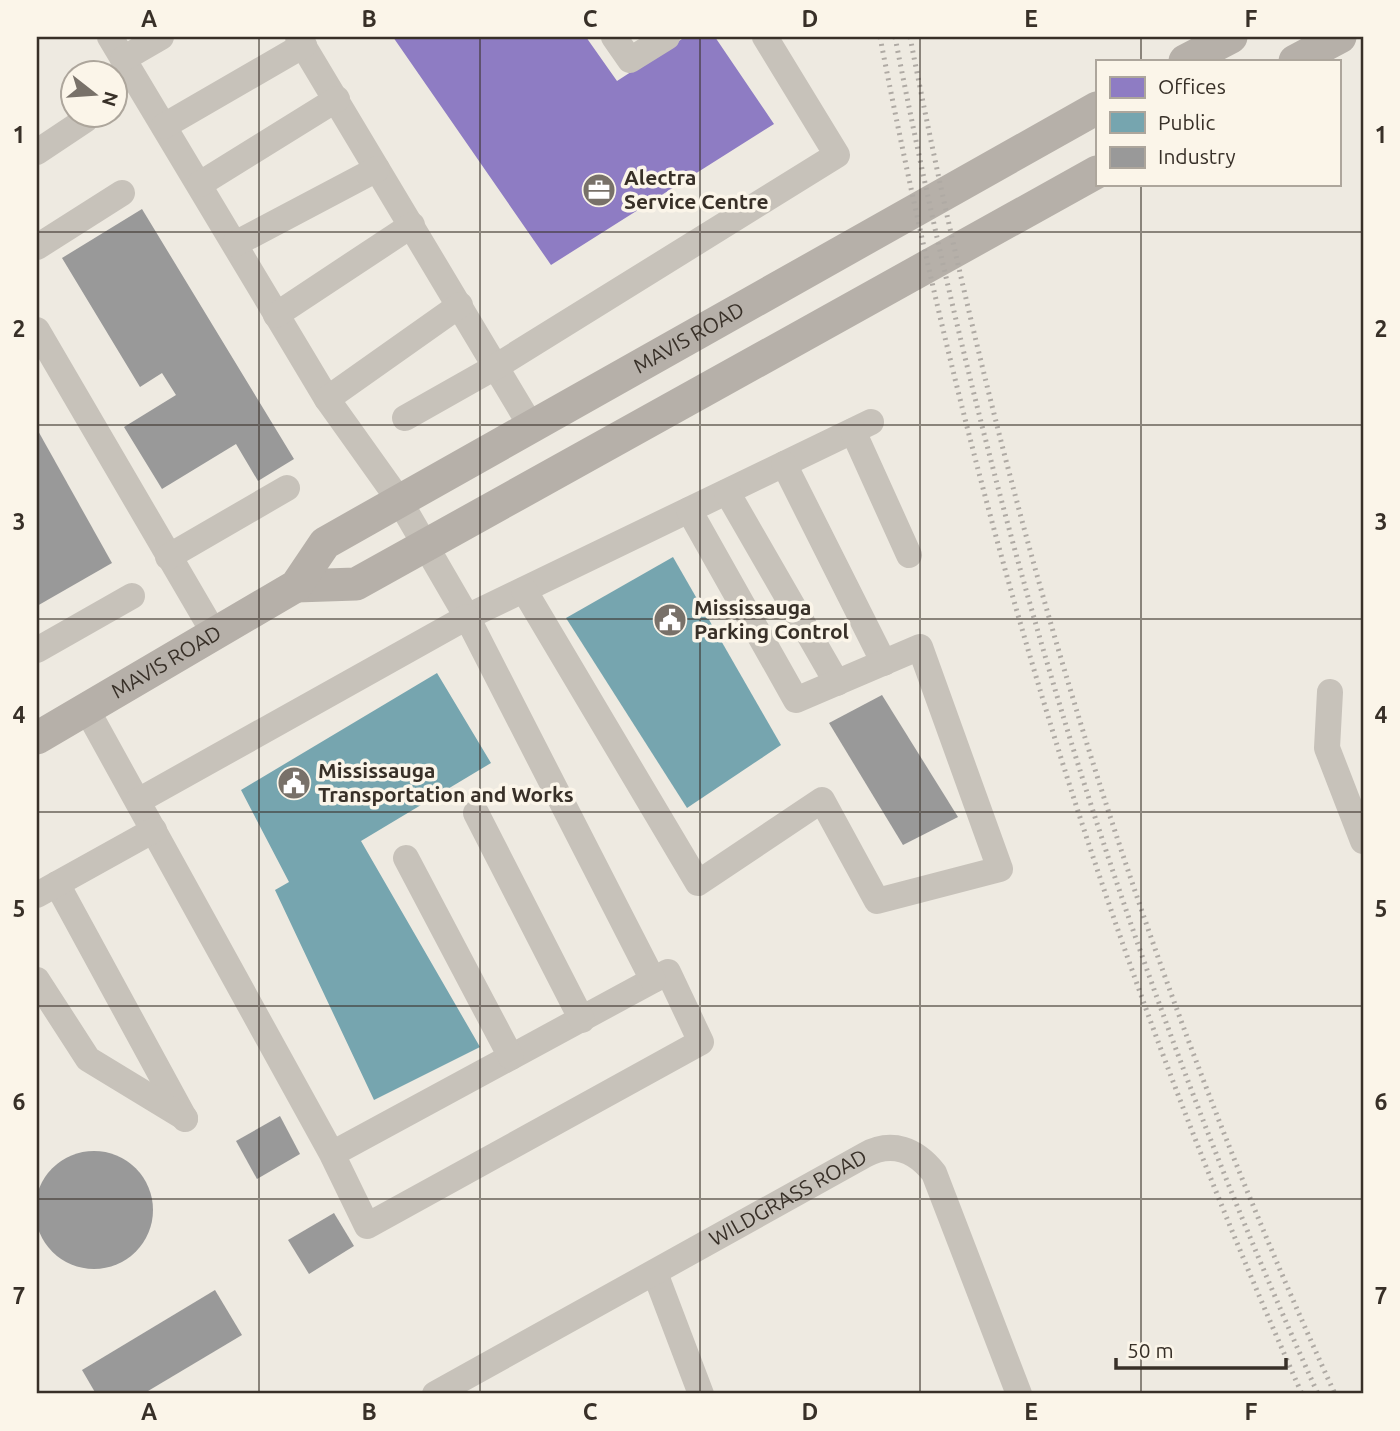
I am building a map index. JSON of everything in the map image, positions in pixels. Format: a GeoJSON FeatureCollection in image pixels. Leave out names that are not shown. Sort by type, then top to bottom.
{"type":"FeatureCollection","features":[{"type":"Feature","properties":{"kind":"main road"},"geometry":{"type":"LineString","coordinates":[[1187,60],[1231,37]]}},
{"type":"Feature","properties":{"kind":"main road"},"geometry":{"type":"LineString","coordinates":[[1298,60],[1339,37]]}},
{"type":"Feature","properties":{"kind":"main road","name":"MAVIS ROAD"},"geometry":{"type":"LineString","coordinates":[[37,738],[296,586],[325,543],[1096,109]]}},
{"type":"Feature","properties":{"kind":"main road","name":"MAVIS ROAD"},"geometry":{"type":"LineString","coordinates":[[296,586],[356,584],[1096,173]]}},
{"type":"Feature","properties":{"kind":"street"},"geometry":{"type":"LineString","coordinates":[[161,37],[116,48],[327,399],[399,500],[426,545],[467,617],[653,980]]}},
{"type":"Feature","properties":{"kind":"street"},"geometry":{"type":"LineString","coordinates":[[614,37],[630,60],[667,37]]}},
{"type":"Feature","properties":{"kind":"street"},"geometry":{"type":"LineString","coordinates":[[405,418],[497,366],[837,155],[765,37]]}},
{"type":"Feature","properties":{"kind":"street"},"geometry":{"type":"LineString","coordinates":[[164,125],[301,41],[531,426]]}},
{"type":"Feature","properties":{"kind":"street"},"geometry":{"type":"LineString","coordinates":[[200,184],[337,99]]}},
{"type":"Feature","properties":{"kind":"street"},"geometry":{"type":"LineString","coordinates":[[37,152],[70,130]]}},
{"type":"Feature","properties":{"kind":"street"},"geometry":{"type":"LineString","coordinates":[[234,244],[377,169]]}},
{"type":"Feature","properties":{"kind":"street"},"geometry":{"type":"LineString","coordinates":[[37,247],[122,193]]}},
{"type":"Feature","properties":{"kind":"street"},"geometry":{"type":"LineString","coordinates":[[276,315],[411,225]]}},
{"type":"Feature","properties":{"kind":"street"},"geometry":{"type":"LineString","coordinates":[[327,399],[460,305]]}},
{"type":"Feature","properties":{"kind":"street"},"geometry":{"type":"LineString","coordinates":[[37,330],[214,633]]}},
{"type":"Feature","properties":{"kind":"street"},"geometry":{"type":"LineString","coordinates":[[138,801],[467,617],[862,426],[909,555]]}},
{"type":"Feature","properties":{"kind":"street"},"geometry":{"type":"LineString","coordinates":[[784,464],[884,663]]}},
{"type":"Feature","properties":{"kind":"street"},"geometry":{"type":"LineString","coordinates":[[169,557],[287,488]]}},
{"type":"Feature","properties":{"kind":"street"},"geometry":{"type":"LineString","coordinates":[[727,492],[837,682]]}},
{"type":"Feature","properties":{"kind":"street"},"geometry":{"type":"LineString","coordinates":[[524,590],[698,883],[822,800],[877,901],[1000,869],[920,647],[796,700],[689,510]]}},
{"type":"Feature","properties":{"kind":"street"},"geometry":{"type":"LineString","coordinates":[[37,650],[132,596]]}},
{"type":"Feature","properties":{"kind":"street"},"geometry":{"type":"LineString","coordinates":[[1330,692],[1327,748],[1363,841]]}},
{"type":"Feature","properties":{"kind":"street"},"geometry":{"type":"LineString","coordinates":[[87,710],[332,1154],[367,1226],[701,1042],[668,972],[332,1154]]}},
{"type":"Feature","properties":{"kind":"street"},"geometry":{"type":"LineString","coordinates":[[476,813],[582,1020]]}},
{"type":"Feature","properties":{"kind":"street"},"geometry":{"type":"LineString","coordinates":[[37,980],[88,1059],[186,1119],[47,889],[154,830]]}},
{"type":"Feature","properties":{"kind":"street"},"geometry":{"type":"LineString","coordinates":[[406,858],[511,1057]]}},
{"type":"Feature","properties":{"kind":"street","name":"WILDGRASS ROAD"},"geometry":{"type":"LineString","coordinates":[[435,1394],[874,1150],[885,1147],[909,1151],[926,1164],[938,1182],[1019,1394]]}},
{"type":"Feature","properties":{"kind":"street"},"geometry":{"type":"LineString","coordinates":[[655,1273],[701,1394]]}},
{"type":"Feature","properties":{"kind":"building: Offices"},"geometry":{"type":"Polygon","coordinates":[[[393,37],[586,37],[617,81],[685,37],[715,37],[774,124],[551,265],[393,37]]]}},
{"type":"Feature","properties":{"kind":"building: Public"},"geometry":{"type":"Polygon","coordinates":[[[673,557],[781,745],[687,808],[566,618],[673,557]]]}},
{"type":"Feature","properties":{"kind":"building: Public"},"geometry":{"type":"Polygon","coordinates":[[[437,673],[491,763],[361,841],[480,1047],[374,1100],[275,890],[289,882],[241,790],[437,673]]]}},
{"type":"Feature","properties":{"kind":"building: Industry"},"geometry":{"type":"Polygon","coordinates":[[[142,209],[294,459],[258,481],[236,444],[162,489],[124,427],[176,395],[162,373],[140,387],[62,258],[142,209]]]}},
{"type":"Feature","properties":{"kind":"building: Industry"},"geometry":{"type":"Polygon","coordinates":[[[37,429],[112,563],[37,606],[37,429]]]}},
{"type":"Feature","properties":{"kind":"building: Industry"},"geometry":{"type":"Polygon","coordinates":[[[882,695],[958,817],[903,845],[829,723],[882,695]]]}},
{"type":"Feature","properties":{"kind":"building: Industry"},"geometry":{"type":"Polygon","coordinates":[[[280,1116],[300,1154],[257,1179],[236,1141],[280,1116]]]}},
{"type":"Feature","properties":{"kind":"building: Industry"},"geometry":{"type":"Polygon","coordinates":[[[94,1151],[117,1155],[136,1168],[149,1187],[153,1210],[149,1233],[136,1252],[117,1265],[94,1269],[71,1265],[52,1252],[39,1233],[35,1210],[39,1187],[52,1168],[71,1155],[94,1151]]]}},
{"type":"Feature","properties":{"kind":"building: Industry"},"geometry":{"type":"Polygon","coordinates":[[[334,1213],[354,1246],[309,1274],[288,1240],[334,1213]]]}},
{"type":"Feature","properties":{"kind":"building: Industry"},"geometry":{"type":"Polygon","coordinates":[[[215,1290],[242,1335],[143,1394],[96,1394],[82,1370],[215,1290]]]}},
{"type":"Feature","properties":{"kind":"railway"},"geometry":{"type":"LineString","coordinates":[[880,37],[916,213],[957,387],[1002,558],[1052,728],[1106,896],[1166,1063],[1231,1229],[1302,1394]]}},
{"type":"Feature","properties":{"kind":"railway"},"geometry":{"type":"LineString","coordinates":[[895,37],[931,213],[972,386],[1017,558],[1067,728],[1121,896],[1181,1063],[1247,1229],[1318,1394]]}},
{"type":"Feature","properties":{"kind":"railway"},"geometry":{"type":"LineString","coordinates":[[910,37],[946,212],[987,385],[1032,557],[1082,728],[1137,897],[1197,1065],[1263,1230],[1335,1394]]}},
{"type":"Feature","properties":{"kind":"place","name":"Alectra Service Centre"},"geometry":{"type":"Point","coordinates":[599,190]}},
{"type":"Feature","properties":{"kind":"place","name":"Mississauga Parking Control"},"geometry":{"type":"Point","coordinates":[670,620]}},
{"type":"Feature","properties":{"kind":"place","name":"Mississauga Transportation and Works"},"geometry":{"type":"Point","coordinates":[294,783]}}]}
